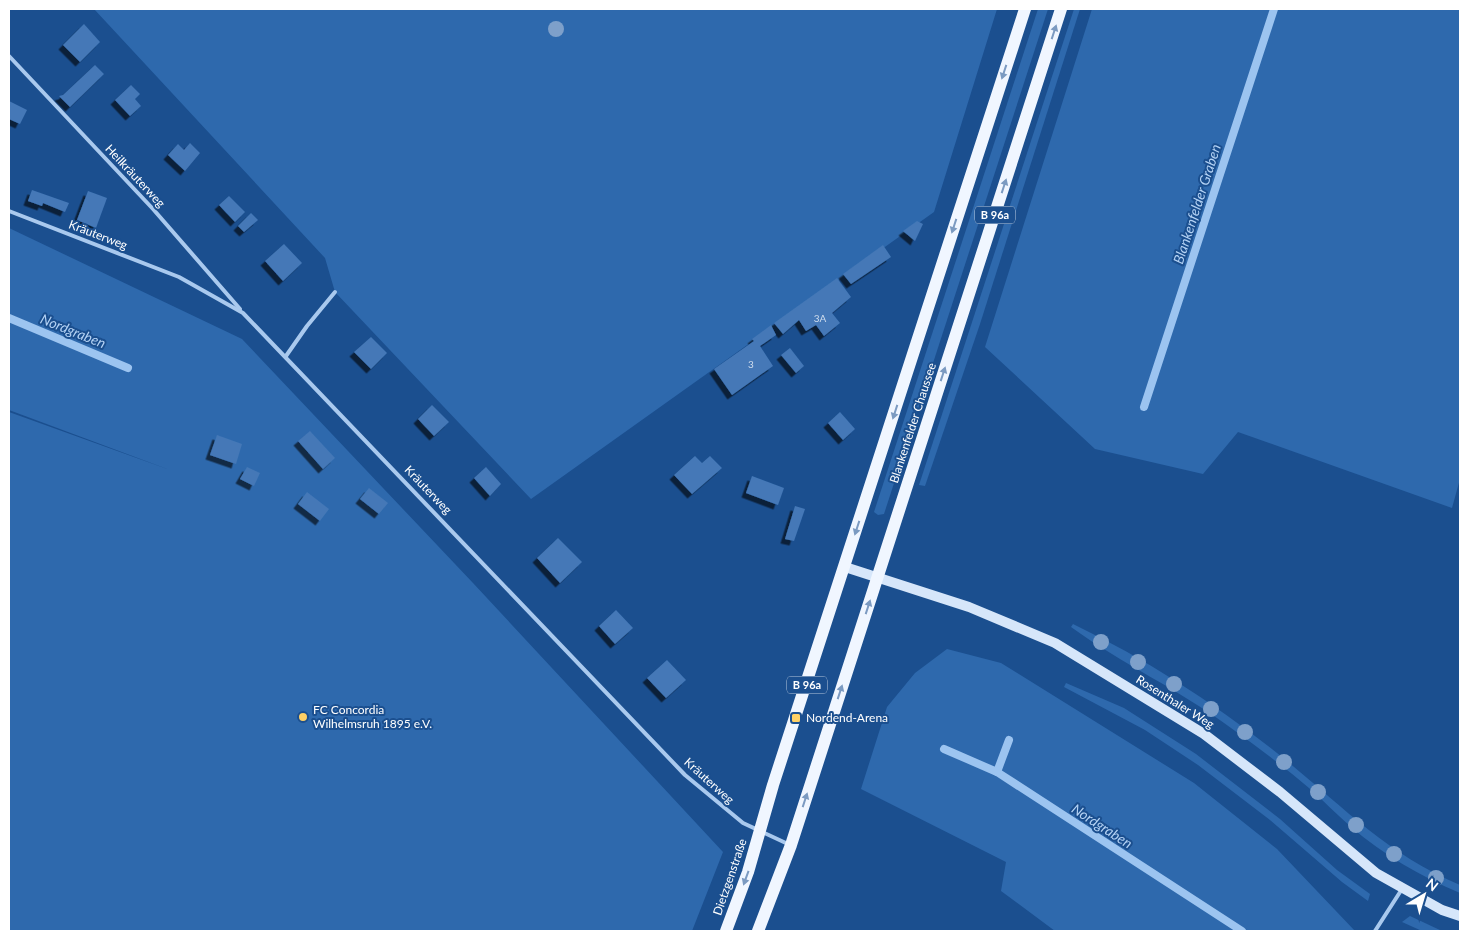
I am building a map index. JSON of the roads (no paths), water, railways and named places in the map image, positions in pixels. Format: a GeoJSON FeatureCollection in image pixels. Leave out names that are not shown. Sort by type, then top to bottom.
{"type":"FeatureCollection","features":[{"type":"Feature","properties":{"kind":"main road","name":"Blankenfelder Chaussee"},"geometry":{"type":"LineString","coordinates":[[760,831],[1025,9]]}},
{"type":"Feature","properties":{"kind":"main road","name":"Blankenfelder Chaussee"},"geometry":{"type":"LineString","coordinates":[[791,845],[1061,9]]}},
{"type":"Feature","properties":{"kind":"main road","name":"Rosenthaler Weg"},"geometry":{"type":"LineString","coordinates":[[845,567],[968,606],[1055,643],[1204,734],[1273,786],[1376,874],[1442,910],[1460,916]]}},
{"type":"Feature","properties":{"kind":"main road","name":"Dietzgenstraße"},"geometry":{"type":"LineString","coordinates":[[726,931],[748,872],[760,831]]}},
{"type":"Feature","properties":{"kind":"main road","name":"B 96a"},"geometry":{"type":"LineString","coordinates":[[758,931],[791,845]]}},
{"type":"Feature","properties":{"kind":"lane","name":"Heilkräuterweg"},"geometry":{"type":"LineString","coordinates":[[9,56],[153,208],[243,313]]}},
{"type":"Feature","properties":{"kind":"lane","name":"Kräuterweg"},"geometry":{"type":"LineString","coordinates":[[9,211],[179,277],[243,313],[685,774],[743,823],[791,845]]}},
{"type":"Feature","properties":{"kind":"lane"},"geometry":{"type":"LineString","coordinates":[[286,356],[307,326],[335,292]]}},
{"type":"Feature","properties":{"kind":"lane"},"geometry":{"type":"LineString","coordinates":[[1375,931],[1402,889]]}},
{"type":"Feature","properties":{"kind":"waterway","name":"Blankenfelder Graben"},"geometry":{"type":"LineString","coordinates":[[1144,407],[1274,9]]}},
{"type":"Feature","properties":{"kind":"waterway","name":"Nordgraben"},"geometry":{"type":"LineString","coordinates":[[9,318],[128,368]]}},
{"type":"Feature","properties":{"kind":"waterway","name":"Blankenfelder Graben"},"geometry":{"type":"LineString","coordinates":[[997,772],[1009,740]]}},
{"type":"Feature","properties":{"kind":"waterway","name":"Nordgraben"},"geometry":{"type":"LineString","coordinates":[[944,749],[997,772],[1242,931]]}},
{"type":"Feature","properties":{"kind":"place","name":"FC Concordia Wilhelmsruh 1895 e.V."},"geometry":{"type":"Point","coordinates":[303,717]}},
{"type":"Feature","properties":{"kind":"place","name":"Nordend-Arena"},"geometry":{"type":"Point","coordinates":[796,718]}}]}
